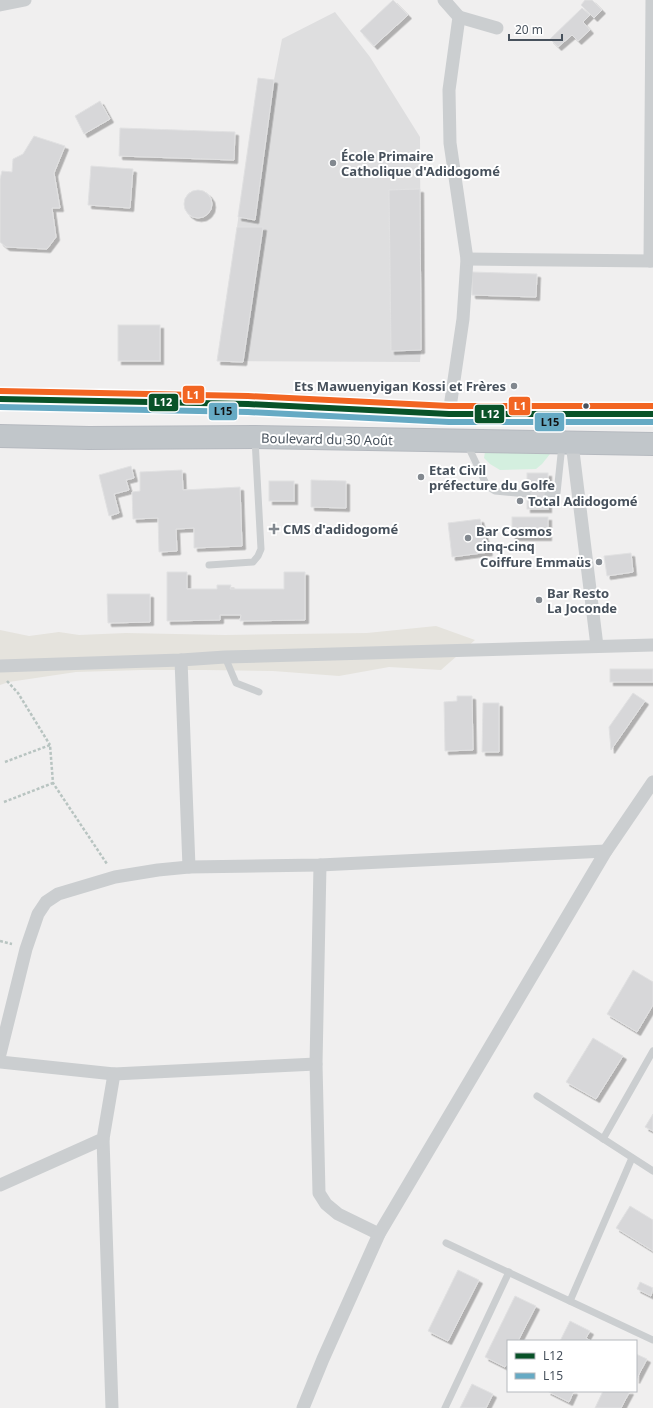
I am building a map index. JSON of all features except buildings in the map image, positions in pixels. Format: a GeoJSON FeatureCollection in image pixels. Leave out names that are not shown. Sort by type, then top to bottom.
{"type":"FeatureCollection","features":[{"type":"Feature","properties":{"kind":"highway"},"geometry":{"type":"LineString","coordinates":[[0,399],[248,404],[449,414],[653,414]]}},
{"type":"Feature","properties":{"kind":"highway"},"geometry":{"type":"LineString","coordinates":[[567,443],[571,414]]}},
{"type":"Feature","properties":{"kind":"highway","name":"Boulevard du 30 Août"},"geometry":{"type":"LineString","coordinates":[[0,436],[89,438],[255,437],[466,442],[653,444]]}},
{"type":"Feature","properties":{"kind":"street"},"geometry":{"type":"LineString","coordinates":[[0,5],[25,0]]}},
{"type":"Feature","properties":{"kind":"street"},"geometry":{"type":"LineString","coordinates":[[444,0],[459,17],[497,28]]}},
{"type":"Feature","properties":{"kind":"street"},"geometry":{"type":"LineString","coordinates":[[466,259],[651,261],[652,0]]}},
{"type":"Feature","properties":{"kind":"street"},"geometry":{"type":"LineString","coordinates":[[449,414],[463,319],[466,259],[450,144],[448,90],[459,17]]}},
{"type":"Feature","properties":{"kind":"street"},"geometry":{"type":"LineString","coordinates":[[567,443],[597,646]]}},
{"type":"Feature","properties":{"kind":"street"},"geometry":{"type":"LineString","coordinates":[[2,672],[225,657],[653,645]]}},
{"type":"Feature","properties":{"kind":"street"},"geometry":{"type":"LineString","coordinates":[[181,660],[189,867]]}},
{"type":"Feature","properties":{"kind":"street"},"geometry":{"type":"LineString","coordinates":[[303,1408],[323,1359],[379,1234],[606,851],[653,782]]}},
{"type":"Feature","properties":{"kind":"street"},"geometry":{"type":"LineString","coordinates":[[0,1054],[26,949],[38,914],[46,902],[58,894],[115,877],[189,867],[320,865],[606,851]]}},
{"type":"Feature","properties":{"kind":"street"},"geometry":{"type":"LineString","coordinates":[[320,865],[316,1064],[319,1193],[326,1204],[338,1214],[379,1234]]}},
{"type":"Feature","properties":{"kind":"street"},"geometry":{"type":"LineString","coordinates":[[0,1062],[114,1074],[316,1064]]}},
{"type":"Feature","properties":{"kind":"street"},"geometry":{"type":"LineString","coordinates":[[112,1408],[103,1139],[114,1074]]}},
{"type":"Feature","properties":{"kind":"street"},"geometry":{"type":"LineString","coordinates":[[0,1185],[103,1139]]}},
{"type":"Feature","properties":{"kind":"lane"},"geometry":{"type":"LineString","coordinates":[[209,565],[254,562],[261,549],[255,437]]}},
{"type":"Feature","properties":{"kind":"lane"},"geometry":{"type":"LineString","coordinates":[[466,442],[487,486],[495,492],[527,494]]}},
{"type":"Feature","properties":{"kind":"lane"},"geometry":{"type":"LineString","coordinates":[[548,495],[554,495],[557,493],[567,443]]}},
{"type":"Feature","properties":{"kind":"lane"},"geometry":{"type":"LineString","coordinates":[[225,657],[236,683],[259,692]]}},
{"type":"Feature","properties":{"kind":"lane"},"geometry":{"type":"LineString","coordinates":[[603,1139],[653,1051]]}},
{"type":"Feature","properties":{"kind":"lane"},"geometry":{"type":"LineString","coordinates":[[537,1096],[653,1171]]}},
{"type":"Feature","properties":{"kind":"lane"},"geometry":{"type":"LineString","coordinates":[[570,1301],[632,1158]]}},
{"type":"Feature","properties":{"kind":"lane"},"geometry":{"type":"LineString","coordinates":[[446,1243],[653,1340]]}},
{"type":"Feature","properties":{"kind":"lane"},"geometry":{"type":"LineString","coordinates":[[445,1408],[509,1272]]}},
{"type":"Feature","properties":{"kind":"path"},"geometry":{"type":"LineString","coordinates":[[2,672],[18,693],[50,745],[53,783],[115,877]]}},
{"type":"Feature","properties":{"kind":"path"},"geometry":{"type":"LineString","coordinates":[[5,762],[50,745]]}},
{"type":"Feature","properties":{"kind":"path"},"geometry":{"type":"LineString","coordinates":[[4,802],[53,783]]}},
{"type":"Feature","properties":{"kind":"shaded area","name":"École Primaire Catholique d'Adidogomé"},"geometry":{"type":"Polygon","coordinates":[[[335,12],[370,57],[420,137],[420,362],[217,361],[258,78],[274,80],[282,39],[335,12]]]}},
{"type":"Feature","properties":{"kind":"shaded area"},"geometry":{"type":"Polygon","coordinates":[[[436,626],[475,640],[441,670],[389,667],[339,676],[273,671],[142,670],[76,672],[9,682],[0,685],[0,630],[29,636],[59,632],[79,635],[126,633],[225,635],[367,633],[436,626]]]}},
{"type":"Feature","properties":{"kind":"green space"},"geometry":{"type":"Polygon","coordinates":[[[487,450],[549,452],[550,454],[536,469],[500,470],[484,458],[487,450]]]}},
{"type":"Feature","properties":{"kind":"transit line","name":"L1"},"geometry":{"type":"LineString","coordinates":[[0,391],[248,396],[449,406],[653,406]]}},
{"type":"Feature","properties":{"kind":"transit line","name":"L12"},"geometry":{"type":"LineString","coordinates":[[0,399],[248,404],[449,414],[653,414]]}},
{"type":"Feature","properties":{"kind":"transit line","name":"L15"},"geometry":{"type":"LineString","coordinates":[[0,407],[248,412],[449,422],[653,422]]}},
{"type":"Feature","properties":{"kind":"place","name":"École Primaire Catholique d'Adidogomé"},"geometry":{"type":"Point","coordinates":[333,163]}},
{"type":"Feature","properties":{"kind":"place","name":"Ets Mawuenyigan Kossi et Frères"},"geometry":{"type":"Point","coordinates":[514,386]}},
{"type":"Feature","properties":{"kind":"place","name":"Etat Civil préfecture du Golfe"},"geometry":{"type":"Point","coordinates":[421,477]}},
{"type":"Feature","properties":{"kind":"place","name":"Total Adidogomé"},"geometry":{"type":"Point","coordinates":[520,501]}},
{"type":"Feature","properties":{"kind":"place","name":"CMS d'adidogomé"},"geometry":{"type":"Point","coordinates":[274,529]}},
{"type":"Feature","properties":{"kind":"place","name":"Bar Cosmos cinq-cinq"},"geometry":{"type":"Point","coordinates":[468,538]}},
{"type":"Feature","properties":{"kind":"place","name":"Coiffure Emmaüs"},"geometry":{"type":"Point","coordinates":[599,562]}},
{"type":"Feature","properties":{"kind":"place","name":"Bar Resto La Joconde"},"geometry":{"type":"Point","coordinates":[539,600]}}]}
